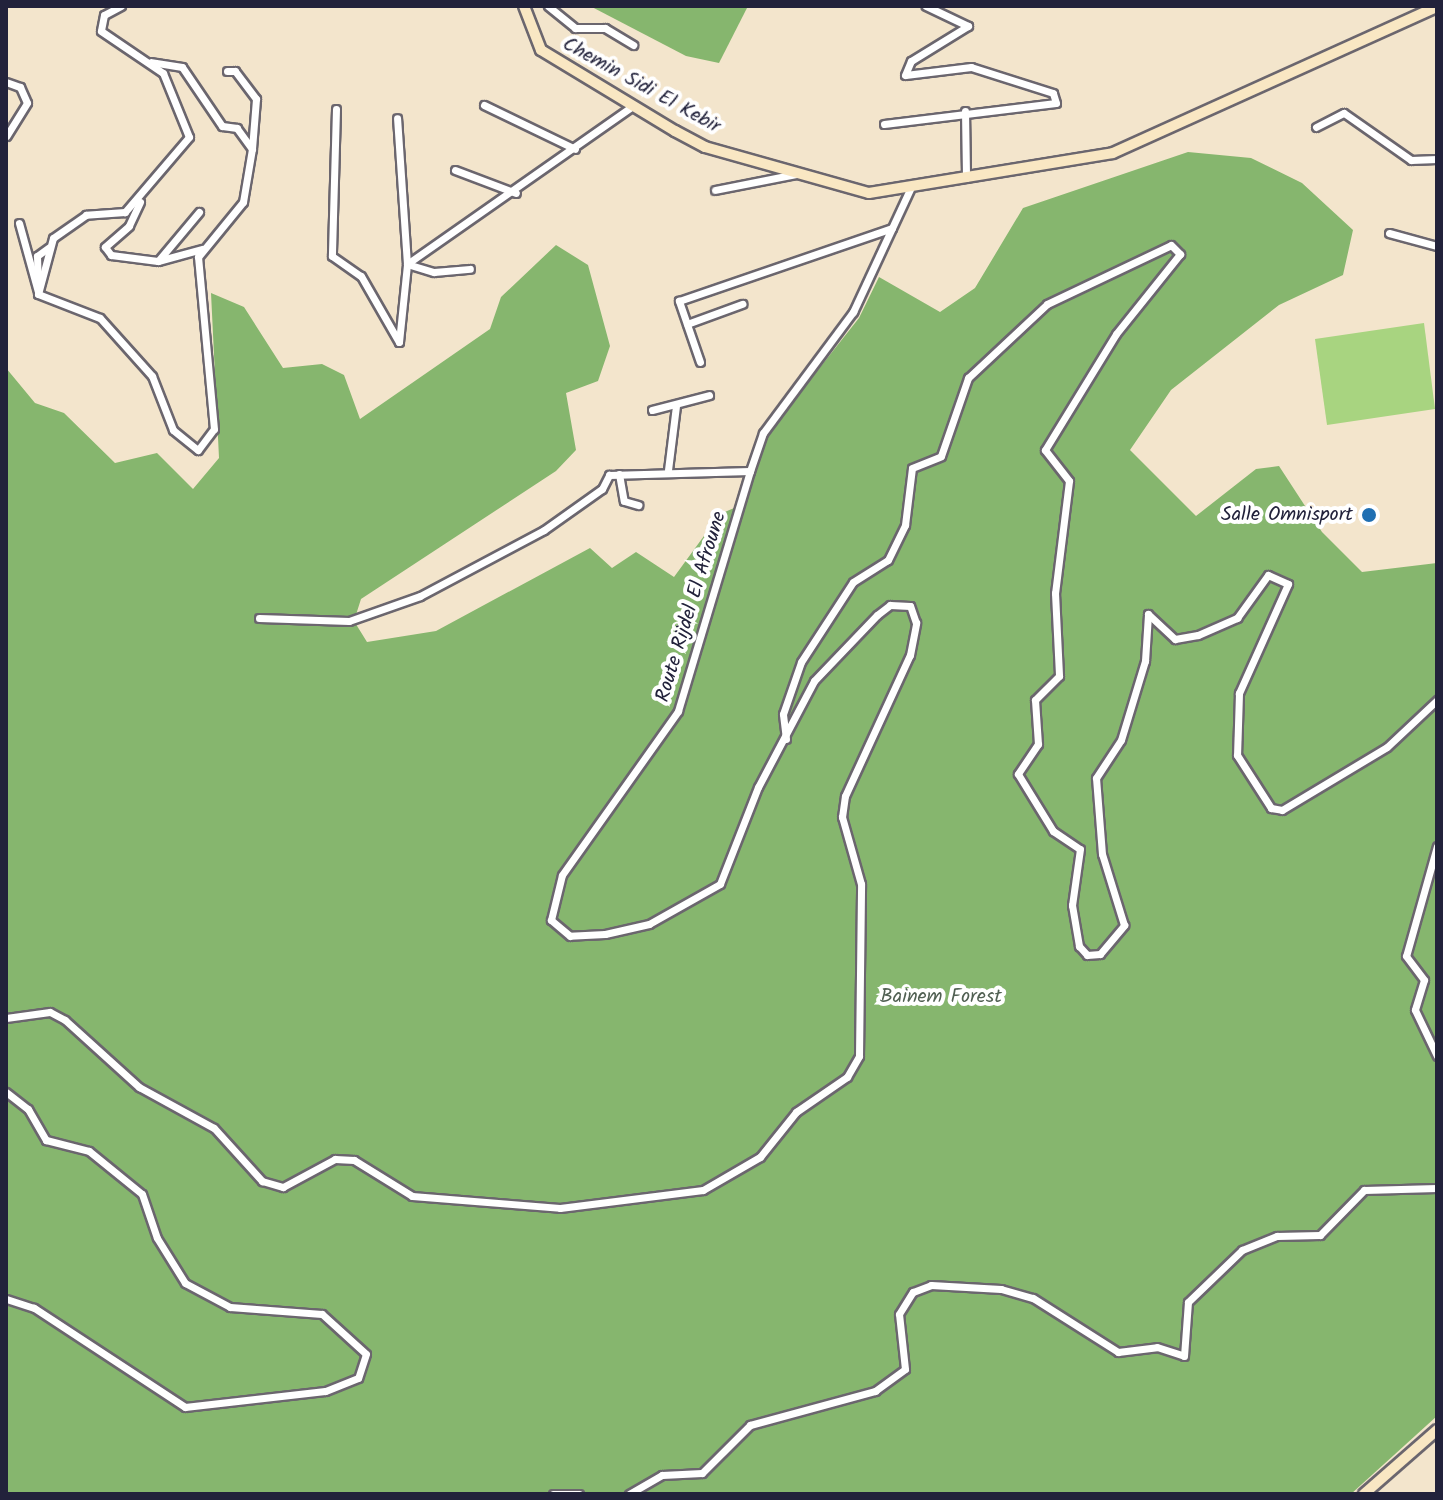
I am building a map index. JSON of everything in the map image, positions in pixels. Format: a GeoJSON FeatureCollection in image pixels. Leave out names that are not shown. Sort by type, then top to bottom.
{"type":"FeatureCollection","features":[{"type":"Feature","properties":{"kind":"street"},"geometry":{"type":"LineString","coordinates":[[121,6],[104,15],[101,31],[151,62],[170,83],[189,137],[140,200],[129,226],[105,247],[111,255],[158,261],[203,249],[243,202],[256,99],[235,71],[227,71]]}},
{"type":"Feature","properties":{"kind":"street","name":"Chemin Sidi El Kebir"},"geometry":{"type":"LineString","coordinates":[[524,6],[541,50],[637,103],[705,147],[850,192],[910,189],[1113,153],[1437,7]]}},
{"type":"Feature","properties":{"kind":"street"},"geometry":{"type":"LineString","coordinates":[[548,6],[575,28],[605,28],[633,45]]}},
{"type":"Feature","properties":{"kind":"street"},"geometry":{"type":"LineString","coordinates":[[884,124],[965,111],[1056,103],[1056,96],[963,66],[905,75],[911,61],[968,26],[926,6]]}},
{"type":"Feature","properties":{"kind":"street"},"geometry":{"type":"LineString","coordinates":[[151,62],[182,67],[222,126],[237,128],[252,149]]}},
{"type":"Feature","properties":{"kind":"street"},"geometry":{"type":"LineString","coordinates":[[6,82],[20,87],[27,103],[6,136]]}},
{"type":"Feature","properties":{"kind":"street"},"geometry":{"type":"LineString","coordinates":[[407,264],[516,193],[637,103]]}},
{"type":"Feature","properties":{"kind":"street"},"geometry":{"type":"LineString","coordinates":[[484,105],[575,149]]}},
{"type":"Feature","properties":{"kind":"street"},"geometry":{"type":"LineString","coordinates":[[336,109],[332,256],[361,276],[397,342],[407,264],[397,118]]}},
{"type":"Feature","properties":{"kind":"street"},"geometry":{"type":"LineString","coordinates":[[965,111],[966,180]]}},
{"type":"Feature","properties":{"kind":"street"},"geometry":{"type":"LineString","coordinates":[[1316,127],[1344,113],[1411,160],[1437,159]]}},
{"type":"Feature","properties":{"kind":"street"},"geometry":{"type":"LineString","coordinates":[[455,170],[516,193]]}},
{"type":"Feature","properties":{"kind":"street"},"geometry":{"type":"LineString","coordinates":[[715,190],[798,174]]}},
{"type":"Feature","properties":{"kind":"street"},"geometry":{"type":"LineString","coordinates":[[259,618],[338,622],[395,606],[544,530],[619,474],[668,470],[750,471],[763,433],[853,312],[910,189]]}},
{"type":"Feature","properties":{"kind":"street"},"geometry":{"type":"LineString","coordinates":[[38,294],[37,256],[86,215],[116,217],[140,200]]}},
{"type":"Feature","properties":{"kind":"street"},"geometry":{"type":"LineString","coordinates":[[158,261],[199,212]]}},
{"type":"Feature","properties":{"kind":"street"},"geometry":{"type":"LineString","coordinates":[[19,223],[38,294]]}},
{"type":"Feature","properties":{"kind":"street"},"geometry":{"type":"LineString","coordinates":[[700,362],[679,301],[892,228]]}},
{"type":"Feature","properties":{"kind":"street"},"geometry":{"type":"LineString","coordinates":[[1389,233],[1437,246]]}},
{"type":"Feature","properties":{"kind":"street"},"geometry":{"type":"LineString","coordinates":[[786,739],[783,714],[801,662],[853,582],[888,560],[905,525],[912,468],[941,456],[968,378],[1047,304],[1171,245],[1180,254],[1116,334],[1045,450],[1069,481],[1055,593],[1059,676],[1035,700],[1038,744],[1018,774],[1053,831],[1080,849],[1072,905],[1079,946],[1087,955],[1100,954],[1124,925],[1102,854],[1096,778],[1121,740],[1145,661],[1148,614],[1175,639],[1198,635],[1237,618],[1268,575],[1288,584],[1239,693],[1237,755],[1271,808],[1282,810],[1387,747],[1437,700]]}},
{"type":"Feature","properties":{"kind":"street"},"geometry":{"type":"LineString","coordinates":[[38,294],[100,318],[152,376],[173,430],[198,450],[214,429],[203,249]]}},
{"type":"Feature","properties":{"kind":"street"},"geometry":{"type":"LineString","coordinates":[[407,264],[434,272],[470,269]]}},
{"type":"Feature","properties":{"kind":"street"},"geometry":{"type":"LineString","coordinates":[[687,324],[742,304]]}},
{"type":"Feature","properties":{"kind":"street"},"geometry":{"type":"LineString","coordinates":[[652,410],[709,395]]}},
{"type":"Feature","properties":{"kind":"street"},"geometry":{"type":"LineString","coordinates":[[668,470],[676,406]]}},
{"type":"Feature","properties":{"kind":"street","name":"Route Rijdel El Afroune"},"geometry":{"type":"LineString","coordinates":[[6,1018],[50,1012],[65,1020],[139,1087],[214,1128],[262,1181],[283,1187],[335,1159],[354,1160],[412,1196],[560,1208],[703,1190],[760,1157],[796,1112],[847,1077],[859,1056],[861,884],[842,817],[910,655],[916,623],[910,606],[890,605],[848,643],[814,681],[720,884],[649,924],[605,934],[559,932],[552,899],[562,875],[678,711],[750,471]]}},
{"type":"Feature","properties":{"kind":"street"},"geometry":{"type":"LineString","coordinates":[[619,474],[624,501],[638,505]]}},
{"type":"Feature","properties":{"kind":"street"},"geometry":{"type":"LineString","coordinates":[[1437,846],[1406,956],[1424,980],[1415,1010],[1437,1056]]}},
{"type":"Feature","properties":{"kind":"street"},"geometry":{"type":"LineString","coordinates":[[6,1092],[28,1109],[46,1140],[89,1151],[142,1194],[185,1283],[230,1307],[322,1314],[366,1354],[358,1378],[325,1391],[185,1407],[34,1308],[6,1299]]}},
{"type":"Feature","properties":{"kind":"street"},"geometry":{"type":"LineString","coordinates":[[629,1494],[662,1475],[702,1473],[750,1425],[875,1391],[905,1369],[899,1314],[913,1292],[931,1285],[1001,1289],[1033,1298],[1118,1352],[1157,1347],[1184,1356],[1188,1302],[1242,1250],[1277,1236],[1320,1235],[1364,1190],[1437,1188]]}},
{"type":"Feature","properties":{"kind":"street"},"geometry":{"type":"LineString","coordinates":[[1364,1494],[1437,1430]]}},
{"type":"Feature","properties":{"kind":"street"},"geometry":{"type":"LineString","coordinates":[[553,1494],[579,1494]]}},
{"type":"Feature","properties":{"kind":"green space"},"geometry":{"type":"Polygon","coordinates":[[[590,6],[748,6],[719,63],[686,56],[590,6]]]}},
{"type":"Feature","properties":{"kind":"green space","name":"Bainem Forest"},"geometry":{"type":"Polygon","coordinates":[[[1188,152],[1251,158],[1302,183],[1353,230],[1343,275],[1279,305],[1171,390],[1130,450],[1196,516],[1256,469],[1279,466],[1322,532],[1362,572],[1437,563],[1437,1416],[1351,1494],[6,1494],[6,368],[35,403],[64,413],[115,463],[157,453],[193,489],[219,458],[211,293],[244,307],[283,368],[322,364],[344,375],[360,419],[490,329],[501,297],[556,245],[588,265],[610,346],[598,381],[566,393],[576,450],[556,471],[361,599],[354,621],[367,642],[436,631],[590,548],[612,568],[636,552],[674,577],[720,514],[746,503],[765,437],[859,318],[879,277],[940,312],[975,288],[1023,208],[1188,152]]]}},
{"type":"Feature","properties":{"kind":"green space"},"geometry":{"type":"Polygon","coordinates":[[[1424,323],[1435,409],[1327,425],[1315,339],[1424,323]]]}},
{"type":"Feature","properties":{"kind":"place","name":"Salle Omnisport"},"geometry":{"type":"Point","coordinates":[1369,515]}}]}
